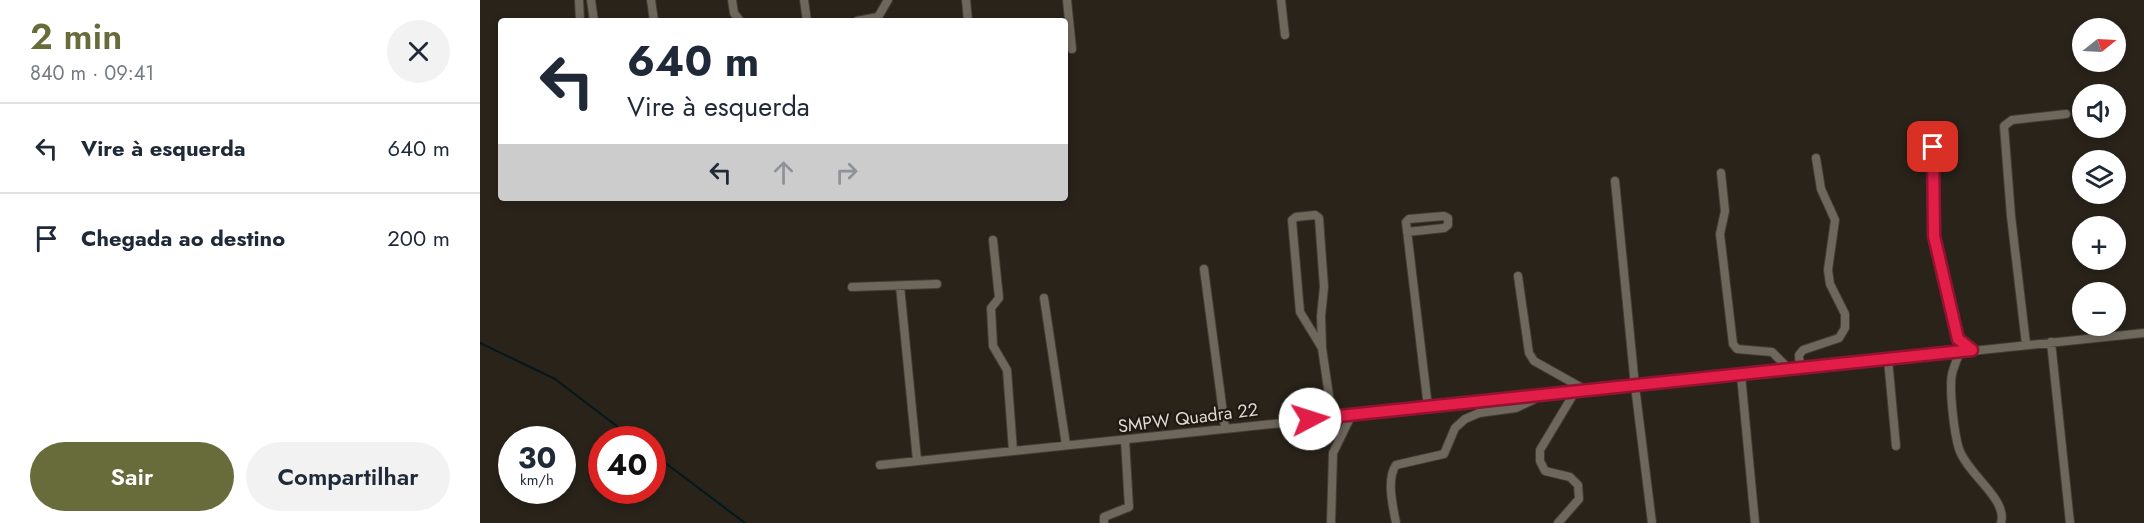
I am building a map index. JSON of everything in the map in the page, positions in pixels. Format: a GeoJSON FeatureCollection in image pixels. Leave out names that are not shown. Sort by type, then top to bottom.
{"type":"FeatureCollection","features":[{"type":"Feature","properties":{"kind":"street"},"geometry":{"type":"LineString","coordinates":[[579,0],[580,18]]}},
{"type":"Feature","properties":{"kind":"street"},"geometry":{"type":"LineString","coordinates":[[591,0],[594,18]]}},
{"type":"Feature","properties":{"kind":"street"},"geometry":{"type":"LineString","coordinates":[[651,0],[654,18]]}},
{"type":"Feature","properties":{"kind":"street"},"geometry":{"type":"LineString","coordinates":[[732,0],[734,13],[738,18]]}},
{"type":"Feature","properties":{"kind":"street"},"geometry":{"type":"LineString","coordinates":[[804,0],[807,18]]}},
{"type":"Feature","properties":{"kind":"street"},"geometry":{"type":"LineString","coordinates":[[872,18],[878,17],[888,0]]}},
{"type":"Feature","properties":{"kind":"street"},"geometry":{"type":"LineString","coordinates":[[966,0],[968,18]]}},
{"type":"Feature","properties":{"kind":"street"},"geometry":{"type":"LineString","coordinates":[[1067,0],[1072,49]]}},
{"type":"Feature","properties":{"kind":"street"},"geometry":{"type":"LineString","coordinates":[[1281,0],[1285,34]]}},
{"type":"Feature","properties":{"kind":"street"},"geometry":{"type":"LineString","coordinates":[[2026,344],[2011,216],[2004,126],[2012,120],[2066,114]]}},
{"type":"Feature","properties":{"kind":"street"},"geometry":{"type":"LineString","coordinates":[[1933,147],[1934,236],[1958,339],[1972,350]]}},
{"type":"Feature","properties":{"kind":"street"},"geometry":{"type":"LineString","coordinates":[[1800,368],[1800,354],[1803,350],[1835,340],[1843,334],[1845,328],[1845,314],[1830,284],[1828,270],[1834,220],[1821,189],[1816,158]]}},
{"type":"Feature","properties":{"kind":"street"},"geometry":{"type":"LineString","coordinates":[[1721,173],[1725,211],[1720,234],[1733,344],[1737,349],[1775,354],[1790,370]]}},
{"type":"Feature","properties":{"kind":"street"},"geometry":{"type":"LineString","coordinates":[[1616,181],[1635,386],[1652,523]]}},
{"type":"Feature","properties":{"kind":"street"},"geometry":{"type":"LineString","coordinates":[[1322,348],[1300,312],[1292,220],[1296,217],[1315,215],[1319,218],[1324,287],[1321,316],[1322,348],[1332,416]]}},
{"type":"Feature","properties":{"kind":"street"},"geometry":{"type":"LineString","coordinates":[[1407,232],[1444,228],[1449,225],[1448,218],[1444,216],[1417,218],[1406,222],[1407,232],[1428,407]]}},
{"type":"Feature","properties":{"kind":"street"},"geometry":{"type":"LineString","coordinates":[[1417,218],[1419,231]]}},
{"type":"Feature","properties":{"kind":"street"},"geometry":{"type":"LineString","coordinates":[[993,240],[999,298],[991,308],[993,346],[1007,370],[1013,451]]}},
{"type":"Feature","properties":{"kind":"street"},"geometry":{"type":"LineString","coordinates":[[1204,269],[1226,428]]}},
{"type":"Feature","properties":{"kind":"street"},"geometry":{"type":"LineString","coordinates":[[1518,276],[1528,353],[1534,361],[1580,390],[1540,450],[1540,461],[1545,471],[1570,477],[1578,485],[1578,499],[1558,523]]}},
{"type":"Feature","properties":{"kind":"street"},"geometry":{"type":"LineString","coordinates":[[852,287],[937,284]]}},
{"type":"Feature","properties":{"kind":"street"},"geometry":{"type":"LineString","coordinates":[[900,286],[917,460]]}},
{"type":"Feature","properties":{"kind":"street"},"geometry":{"type":"LineString","coordinates":[[1044,298],[1066,445]]}},
{"type":"Feature","properties":{"kind":"street","name":"SMPW Quadra 22"},"geometry":{"type":"LineString","coordinates":[[880,465],[1580,390],[2144,333]]}},
{"type":"Feature","properties":{"kind":"street"},"geometry":{"type":"LineString","coordinates":[[2051,342],[2070,523]]}},
{"type":"Feature","properties":{"kind":"street"},"geometry":{"type":"LineString","coordinates":[[1960,352],[1952,380],[1958,448],[1978,480],[2000,502],[2004,514],[2001,523]]}},
{"type":"Feature","properties":{"kind":"street"},"geometry":{"type":"LineString","coordinates":[[1888,359],[1896,446]]}},
{"type":"Feature","properties":{"kind":"street"},"geometry":{"type":"LineString","coordinates":[[1741,375],[1755,523]]}},
{"type":"Feature","properties":{"kind":"street"},"geometry":{"type":"LineString","coordinates":[[1396,523],[1392,494],[1393,469],[1396,465],[1443,454],[1455,428],[1465,419],[1479,413],[1516,408],[1540,396]]}},
{"type":"Feature","properties":{"kind":"street"},"geometry":{"type":"LineString","coordinates":[[1331,523],[1333,453],[1351,416]]}},
{"type":"Feature","properties":{"kind":"street"},"geometry":{"type":"LineString","coordinates":[[1104,523],[1104,517],[1129,507],[1125,440]]}},
{"type":"Feature","properties":{"kind":"waterway"},"geometry":{"type":"LineString","coordinates":[[480,343],[555,379],[617,426]]}},
{"type":"Feature","properties":{"kind":"waterway"},"geometry":{"type":"LineString","coordinates":[[666,464],[745,523]]}},
{"type":"Feature","properties":{"kind":"route"},"geometry":{"type":"LineString","coordinates":[[1310,419],[1972,350],[1958,339],[1934,236],[1933,147]]}}]}
